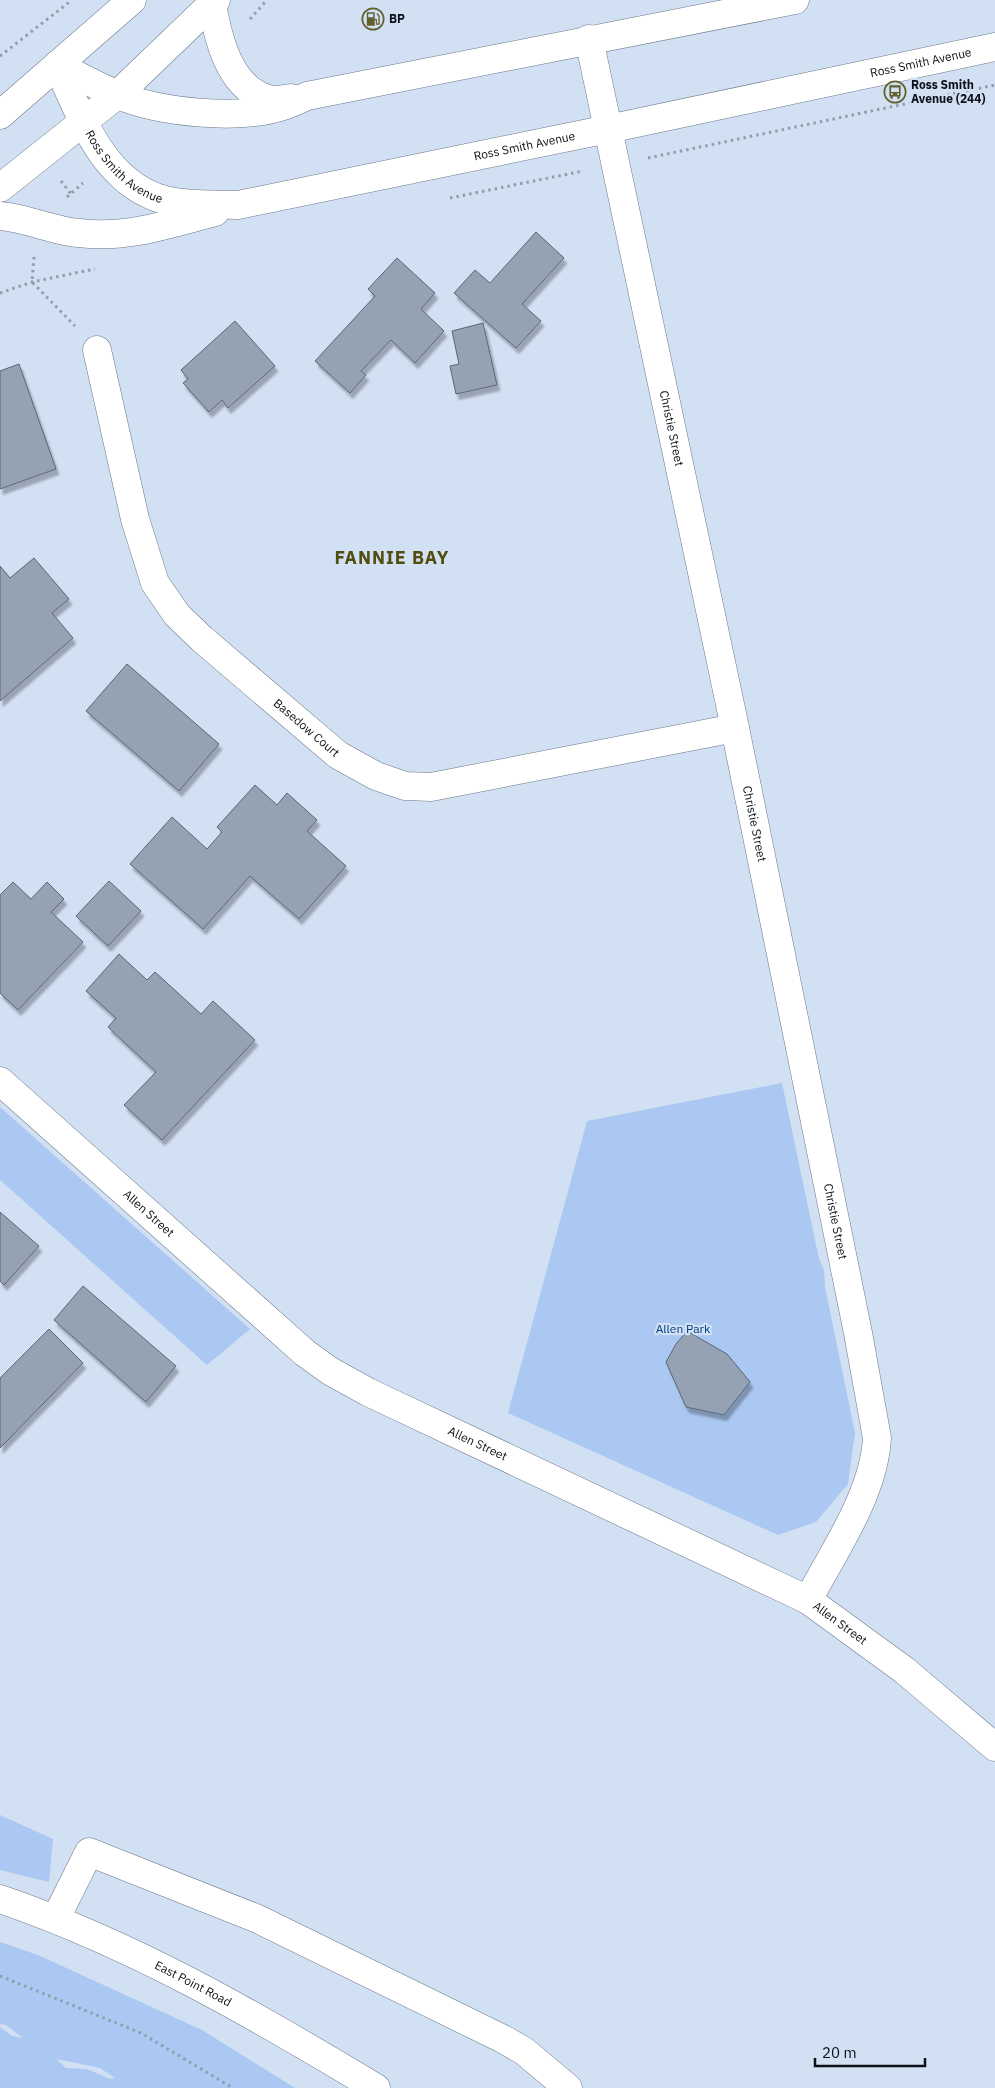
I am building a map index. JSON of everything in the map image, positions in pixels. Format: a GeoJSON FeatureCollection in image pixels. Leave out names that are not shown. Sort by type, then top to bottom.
{"type":"FeatureCollection","features":[{"type":"Feature","properties":{"kind":"street"},"geometry":{"type":"LineString","coordinates":[[0,115],[132,0]]}},
{"type":"Feature","properties":{"kind":"street"},"geometry":{"type":"LineString","coordinates":[[214,2],[225,55],[231,67],[246,85],[267,99],[281,100],[795,0]]}},
{"type":"Feature","properties":{"kind":"street","name":"Ross Smith Avenue"},"geometry":{"type":"LineString","coordinates":[[0,188],[117,95],[214,2]]}},
{"type":"Feature","properties":{"kind":"street","name":"Christie Street"},"geometry":{"type":"LineString","coordinates":[[589,39],[735,728],[858,1333],[877,1438],[872,1474],[852,1518],[808,1600]]}},
{"type":"Feature","properties":{"kind":"street","name":"Ross Smith Avenue"},"geometry":{"type":"LineString","coordinates":[[57,65],[84,122],[111,165],[126,181],[159,198],[175,202],[238,205],[608,129],[995,46]]}},
{"type":"Feature","properties":{"kind":"street"},"geometry":{"type":"LineString","coordinates":[[57,65],[117,95],[180,111],[218,113],[257,111],[286,106],[307,96]]}},
{"type":"Feature","properties":{"kind":"street"},"geometry":{"type":"LineString","coordinates":[[0,216],[58,230],[109,235],[140,231],[238,205]]}},
{"type":"Feature","properties":{"kind":"street","name":"Basedow Court"},"geometry":{"type":"LineString","coordinates":[[98,350],[134,519],[155,584],[177,615],[202,639],[338,755],[359,768],[405,786],[431,787],[735,728]]}},
{"type":"Feature","properties":{"kind":"street","name":"Allen Street"},"geometry":{"type":"LineString","coordinates":[[0,1081],[298,1347],[330,1371],[377,1396],[808,1600],[904,1670],[995,1747]]}},
{"type":"Feature","properties":{"kind":"street"},"geometry":{"type":"LineString","coordinates":[[56,1918],[89,1852],[258,1919],[486,2030],[524,2051],[568,2088]]}},
{"type":"Feature","properties":{"kind":"street","name":"East Point Road"},"geometry":{"type":"LineString","coordinates":[[0,1900],[56,1918],[137,1954],[299,2041],[376,2088]]}},
{"type":"Feature","properties":{"kind":"path"},"geometry":{"type":"LineString","coordinates":[[0,56],[72,0]]}},
{"type":"Feature","properties":{"kind":"path"},"geometry":{"type":"LineString","coordinates":[[249,20],[267,0]]}},
{"type":"Feature","properties":{"kind":"path"},"geometry":{"type":"LineString","coordinates":[[32,282],[98,350]]}},
{"type":"Feature","properties":{"kind":"path"},"geometry":{"type":"LineString","coordinates":[[0,1976],[141,2033],[233,2088]]}},
{"type":"Feature","properties":{"kind":"green space","name":"Allen Park"},"geometry":{"type":"Polygon","coordinates":[[[782,1083],[819,1259],[824,1270],[825,1287],[855,1433],[848,1484],[816,1522],[778,1535],[508,1413],[587,1121],[782,1083]]]}},
{"type":"Feature","properties":{"kind":"green space"},"geometry":{"type":"Polygon","coordinates":[[[0,1107],[250,1329],[207,1365],[0,1180],[0,1107]]]}},
{"type":"Feature","properties":{"kind":"green space"},"geometry":{"type":"Polygon","coordinates":[[[0,1815],[53,1839],[49,1882],[0,1870],[0,1815]]]}},
{"type":"Feature","properties":{"kind":"green space"},"geometry":{"type":"Polygon","coordinates":[[[0,1942],[38,1955],[202,2030],[295,2088],[0,2088],[0,2027],[12,2036],[23,2038],[6,2025],[0,2024],[0,1942]],[[57,2059],[66,2068],[87,2069],[110,2079],[115,2078],[100,2068],[57,2059]]]}},
{"type":"Feature","properties":{"kind":"building"},"geometry":{"type":"Polygon","coordinates":[[[536,232],[564,258],[522,304],[541,321],[516,348],[454,293],[475,270],[490,283],[536,232]]]}},
{"type":"Feature","properties":{"kind":"building"},"geometry":{"type":"Polygon","coordinates":[[[397,258],[435,293],[421,309],[444,331],[415,363],[391,340],[361,371],[366,375],[350,393],[315,361],[375,296],[368,289],[397,258]]]}},
{"type":"Feature","properties":{"kind":"building"},"geometry":{"type":"Polygon","coordinates":[[[235,321],[275,366],[228,408],[222,400],[209,412],[183,383],[188,379],[181,370],[235,321]]]}},
{"type":"Feature","properties":{"kind":"building"},"geometry":{"type":"Polygon","coordinates":[[[483,323],[497,385],[456,394],[450,366],[459,364],[452,331],[483,323]]]}},
{"type":"Feature","properties":{"kind":"building"},"geometry":{"type":"Polygon","coordinates":[[[19,364],[56,469],[0,489],[0,371],[19,364]]]}},
{"type":"Feature","properties":{"kind":"building"},"geometry":{"type":"Polygon","coordinates":[[[34,558],[69,599],[52,613],[73,638],[0,701],[0,566],[10,578],[34,558]]]}},
{"type":"Feature","properties":{"kind":"building"},"geometry":{"type":"Polygon","coordinates":[[[127,664],[219,744],[179,791],[86,711],[127,664]]]}},
{"type":"Feature","properties":{"kind":"building"},"geometry":{"type":"Polygon","coordinates":[[[255,785],[277,805],[287,793],[317,820],[307,831],[346,866],[299,919],[250,876],[203,929],[130,864],[172,817],[207,849],[222,832],[217,827],[255,785]]]}},
{"type":"Feature","properties":{"kind":"building"},"geometry":{"type":"Polygon","coordinates":[[[109,881],[141,911],[108,946],[76,916],[109,881]]]}},
{"type":"Feature","properties":{"kind":"building"},"geometry":{"type":"Polygon","coordinates":[[[13,882],[31,899],[47,882],[64,899],[51,912],[83,942],[18,1010],[0,993],[0,895],[13,882]]]}},
{"type":"Feature","properties":{"kind":"building"},"geometry":{"type":"Polygon","coordinates":[[[119,954],[147,980],[155,972],[201,1014],[213,1001],[255,1040],[162,1140],[124,1105],[156,1072],[108,1027],[116,1018],[86,991],[119,954]]]}},
{"type":"Feature","properties":{"kind":"building"},"geometry":{"type":"Polygon","coordinates":[[[0,1212],[39,1246],[4,1285],[0,1281],[0,1212]]]}},
{"type":"Feature","properties":{"kind":"building"},"geometry":{"type":"Polygon","coordinates":[[[83,1286],[176,1366],[146,1402],[54,1320],[83,1286]]]}},
{"type":"Feature","properties":{"kind":"building"},"geometry":{"type":"Polygon","coordinates":[[[49,1329],[83,1363],[0,1448],[0,1378],[49,1329]]]}},
{"type":"Feature","properties":{"kind":"building"},"geometry":{"type":"Polygon","coordinates":[[[687,1331],[727,1354],[750,1382],[724,1415],[686,1407],[666,1362],[676,1344],[687,1331]]]}},
{"type":"Feature","properties":{"kind":"place","name":"BP"},"geometry":{"type":"Point","coordinates":[373,19]}},
{"type":"Feature","properties":{"kind":"place","name":"Ross Smith Avenue (244)"},"geometry":{"type":"Point","coordinates":[895,92]}},
{"type":"Feature","properties":{"kind":"district","name":"FANNIE BAY"},"geometry":{"type":"Point","coordinates":[392,558]}}]}
